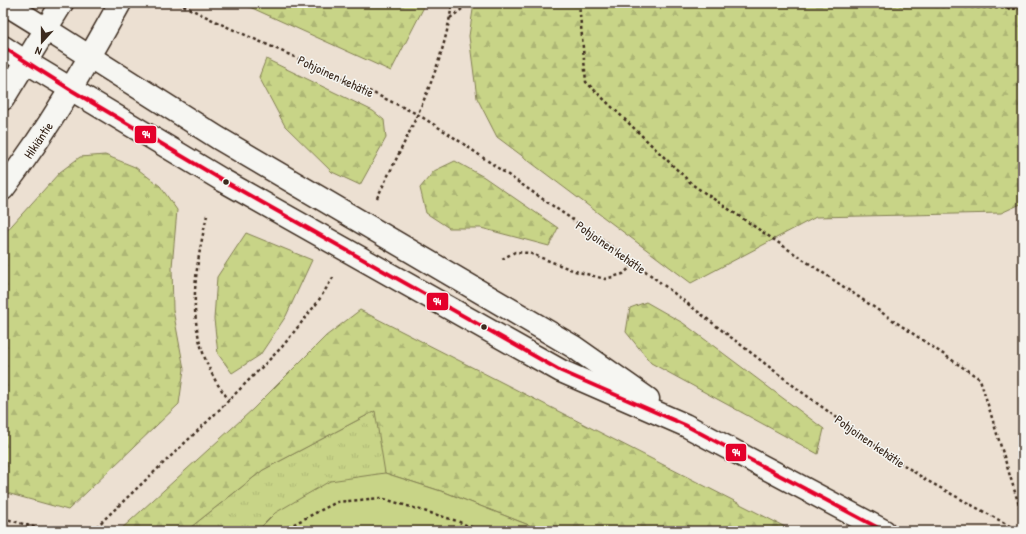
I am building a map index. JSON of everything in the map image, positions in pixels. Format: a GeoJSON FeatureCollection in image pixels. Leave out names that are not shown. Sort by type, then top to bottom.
{"type":"FeatureCollection","features":[{"type":"Feature","properties":{"kind":"main road"},"geometry":{"type":"LineString","coordinates":[[4,3],[218,138],[574,346],[685,425]]}},
{"type":"Feature","properties":{"kind":"main road"},"geometry":{"type":"LineString","coordinates":[[3,99],[62,3]]}},
{"type":"Feature","properties":{"kind":"main road","name":"Hikiäntie"},"geometry":{"type":"LineString","coordinates":[[3,189],[20,167],[71,90],[120,3]]}},
{"type":"Feature","properties":{"kind":"main road"},"geometry":{"type":"LineString","coordinates":[[3,47],[71,90],[224,181],[561,371],[685,425],[884,531]]}},
{"type":"Feature","properties":{"kind":"path","name":"Pohjoinen kehätie"},"geometry":{"type":"LineString","coordinates":[[178,3],[417,114],[449,134],[635,263],[803,393],[870,442],[926,480],[1019,531]]}},
{"type":"Feature","properties":{"kind":"path"},"geometry":{"type":"LineString","coordinates":[[376,201],[432,79],[443,47],[452,3]]}},
{"type":"Feature","properties":{"kind":"path"},"geometry":{"type":"LineString","coordinates":[[450,18],[470,3]]}},
{"type":"Feature","properties":{"kind":"path"},"geometry":{"type":"LineString","coordinates":[[579,3],[586,82],[693,185],[980,379],[1023,518]]}},
{"type":"Feature","properties":{"kind":"path"},"geometry":{"type":"LineString","coordinates":[[847,3],[1023,9]]}},
{"type":"Feature","properties":{"kind":"path"},"geometry":{"type":"LineString","coordinates":[[207,216],[198,258],[195,283],[195,321],[204,357],[212,375],[229,400]]}},
{"type":"Feature","properties":{"kind":"path"},"geometry":{"type":"LineString","coordinates":[[502,260],[515,252],[529,253],[575,271],[604,279],[623,274],[635,263]]}},
{"type":"Feature","properties":{"kind":"path"},"geometry":{"type":"LineString","coordinates":[[92,531],[282,348],[317,303],[336,272]]}},
{"type":"Feature","properties":{"kind":"path"},"geometry":{"type":"LineString","coordinates":[[284,531],[288,527],[337,502],[382,498],[457,521],[480,531]]}},
{"type":"Feature","properties":{"kind":"path"},"geometry":{"type":"LineString","coordinates":[[3,518],[47,531]]}},
{"type":"Feature","properties":{"kind":"green space"},"geometry":{"type":"Polygon","coordinates":[[[241,3],[426,3],[391,71],[241,3]]]}},
{"type":"Feature","properties":{"kind":"green space"},"geometry":{"type":"Polygon","coordinates":[[[474,3],[1023,3],[1023,203],[1001,213],[816,217],[691,283],[497,137],[477,98],[469,36],[474,3]]]}},
{"type":"Feature","properties":{"kind":"green space"},"geometry":{"type":"Polygon","coordinates":[[[266,59],[373,111],[384,120],[386,138],[360,185],[332,172],[285,126],[259,77],[266,59]]]}},
{"type":"Feature","properties":{"kind":"green space"},"geometry":{"type":"Polygon","coordinates":[[[105,155],[135,167],[160,186],[177,210],[172,267],[173,310],[184,369],[179,404],[68,510],[3,492],[3,235],[60,172],[80,157],[105,155]]]}},
{"type":"Feature","properties":{"kind":"green space"},"geometry":{"type":"Polygon","coordinates":[[[455,161],[484,177],[558,228],[549,246],[481,228],[449,228],[426,213],[420,188],[434,171],[455,161]]]}},
{"type":"Feature","properties":{"kind":"green space"},"geometry":{"type":"Polygon","coordinates":[[[246,233],[312,260],[286,316],[260,355],[232,373],[218,354],[214,319],[217,277],[246,233]]]}},
{"type":"Feature","properties":{"kind":"green space"},"geometry":{"type":"Polygon","coordinates":[[[646,302],[683,323],[824,429],[818,454],[651,363],[626,332],[630,308],[646,302]]]}},
{"type":"Feature","properties":{"kind":"green space"},"geometry":{"type":"Polygon","coordinates":[[[360,310],[793,531],[544,531],[447,493],[385,473],[375,411],[263,470],[186,531],[119,531],[253,409],[326,336],[360,310]]]}},
{"type":"Feature","properties":{"kind":"green space"},"geometry":{"type":"Polygon","coordinates":[[[375,411],[685,531],[186,531],[263,470],[375,411]]]}},
{"type":"Feature","properties":{"kind":"green space"},"geometry":{"type":"Polygon","coordinates":[[[385,473],[447,493],[544,531],[257,531],[275,513],[330,481],[385,473]]]}},
{"type":"Feature","properties":{"kind":"transit line","name":"94"},"geometry":{"type":"LineString","coordinates":[[3,47],[71,90],[224,181],[561,371],[685,425],[884,531]]}}]}
